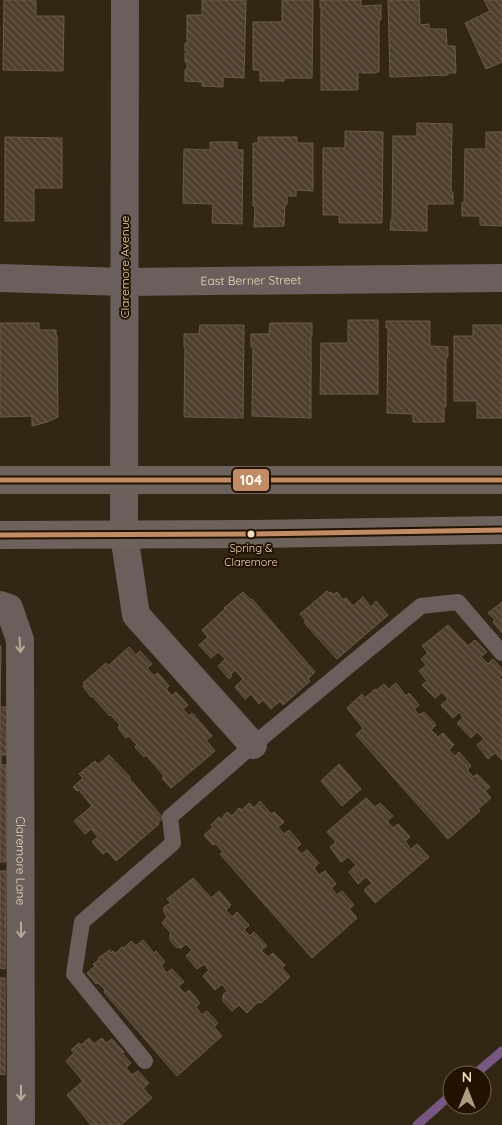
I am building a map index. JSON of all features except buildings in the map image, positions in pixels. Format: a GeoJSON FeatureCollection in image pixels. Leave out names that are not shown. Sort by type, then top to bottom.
{"type":"FeatureCollection","features":[{"type":"Feature","properties":{"kind":"main road"},"geometry":{"type":"LineString","coordinates":[[0,480],[502,480]]}},
{"type":"Feature","properties":{"kind":"main road"},"geometry":{"type":"LineString","coordinates":[[0,535],[502,530]]}},
{"type":"Feature","properties":{"kind":"street","name":"Claremore Avenue"},"geometry":{"type":"LineString","coordinates":[[124,535],[125,0]]}},
{"type":"Feature","properties":{"kind":"street","name":"East Berner Street"},"geometry":{"type":"LineString","coordinates":[[0,278],[124,282],[502,278]]}},
{"type":"Feature","properties":{"kind":"street"},"geometry":{"type":"LineString","coordinates":[[124,535],[136,615],[253,744]]}},
{"type":"Feature","properties":{"kind":"street","name":"Claremore Lane"},"geometry":{"type":"LineString","coordinates":[[0,605],[9,608],[20,640],[21,1125]]}},
{"type":"Feature","properties":{"kind":"lane"},"geometry":{"type":"LineString","coordinates":[[145,1061],[74,974],[82,922],[172,843],[170,817],[253,744],[421,606],[458,602],[502,653]]}},
{"type":"Feature","properties":{"kind":"waterway"},"geometry":{"type":"LineString","coordinates":[[486,1065],[502,1051]]}},
{"type":"Feature","properties":{"kind":"waterway"},"geometry":{"type":"LineString","coordinates":[[417,1125],[442,1103]]}},
{"type":"Feature","properties":{"kind":"transit line","name":"104"},"geometry":{"type":"LineString","coordinates":[[0,480],[502,480]]}},
{"type":"Feature","properties":{"kind":"transit line","name":"104"},"geometry":{"type":"LineString","coordinates":[[0,535],[502,530]]}},
{"type":"Feature","properties":{"kind":"place","name":"Spring & Claremore"},"geometry":{"type":"Point","coordinates":[251,534]}}]}
